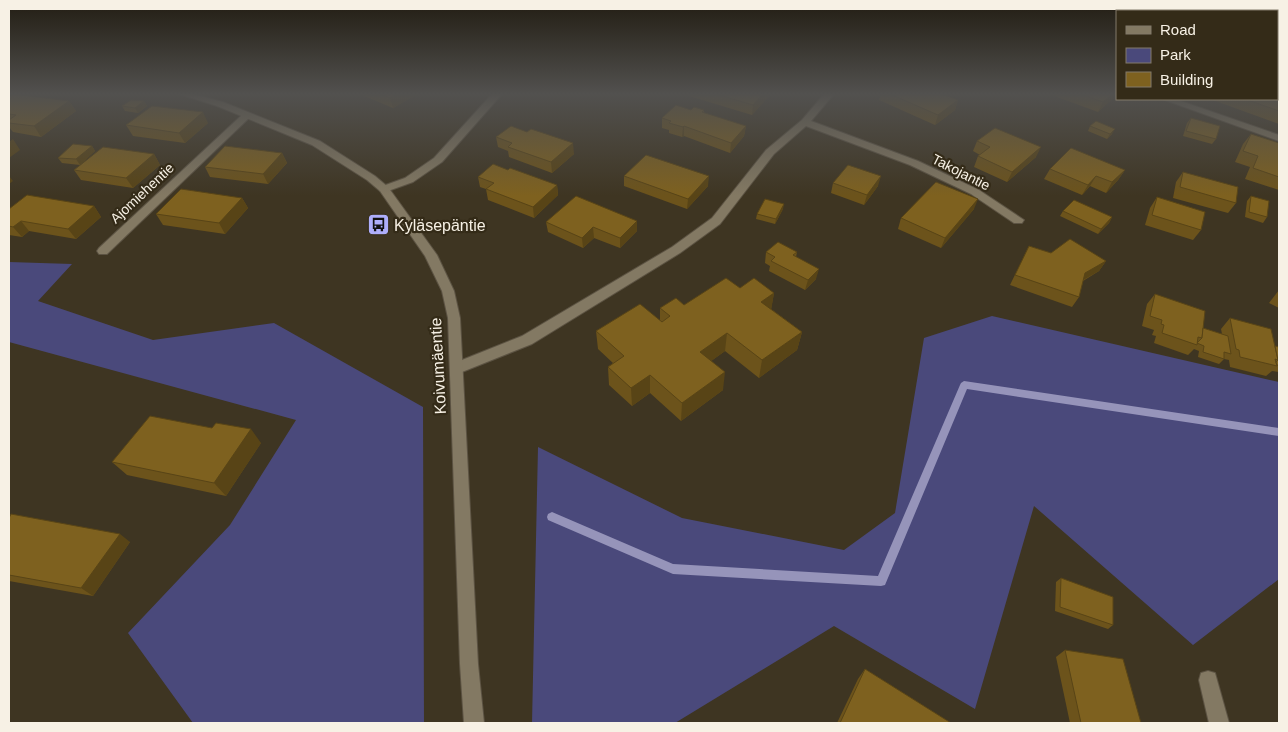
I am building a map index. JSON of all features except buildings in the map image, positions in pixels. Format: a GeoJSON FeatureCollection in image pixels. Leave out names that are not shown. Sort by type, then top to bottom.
{"type":"FeatureCollection","features":[{"type":"Feature","properties":{"kind":"street","name":"Ajomiehentie"},"geometry":{"type":"LineString","coordinates":[[103,251],[233,128]]}},
{"type":"Feature","properties":{"kind":"street","name":"Koivumäentie"},"geometry":{"type":"LineString","coordinates":[[278,128],[316,143],[371,178],[384,189],[431,255],[448,291],[454,318],[469,664],[474,723]]}},
{"type":"Feature","properties":{"kind":"street"},"geometry":{"type":"LineString","coordinates":[[384,189],[409,180],[438,160],[466,128]]}},
{"type":"Feature","properties":{"kind":"street"},"geometry":{"type":"LineString","coordinates":[[457,368],[527,340],[676,250],[716,221],[770,152],[798,128]]}},
{"type":"Feature","properties":{"kind":"street","name":"Takojantie"},"geometry":{"type":"LineString","coordinates":[[821,128],[914,163],[975,192],[1018,220]]}},
{"type":"Feature","properties":{"kind":"street"},"geometry":{"type":"LineString","coordinates":[[1251,128],[1279,138]]}},
{"type":"Feature","properties":{"kind":"street"},"geometry":{"type":"LineString","coordinates":[[1208,680],[1219,723]]}},
{"type":"Feature","properties":{"kind":"green space"},"geometry":{"type":"Polygon","coordinates":[[[9,262],[72,264],[38,301],[153,340],[274,323],[423,407],[424,723],[193,723],[128,633],[230,525],[296,420],[9,342],[9,262]]]}},
{"type":"Feature","properties":{"kind":"green space"},"geometry":{"type":"Polygon","coordinates":[[[992,316],[1279,382],[1279,579],[1193,645],[1034,506],[975,709],[834,626],[675,723],[532,723],[538,447],[682,518],[844,550],[895,513],[924,338],[992,316]]]}},
{"type":"Feature","properties":{"kind":"waterway"},"geometry":{"type":"LineString","coordinates":[[552,517],[673,569],[881,581],[964,385],[1279,432]]}},
{"type":"Feature","properties":{"kind":"place","name":"Kyläsepäntie"},"geometry":{"type":"Point","coordinates":[378,225]}}]}
